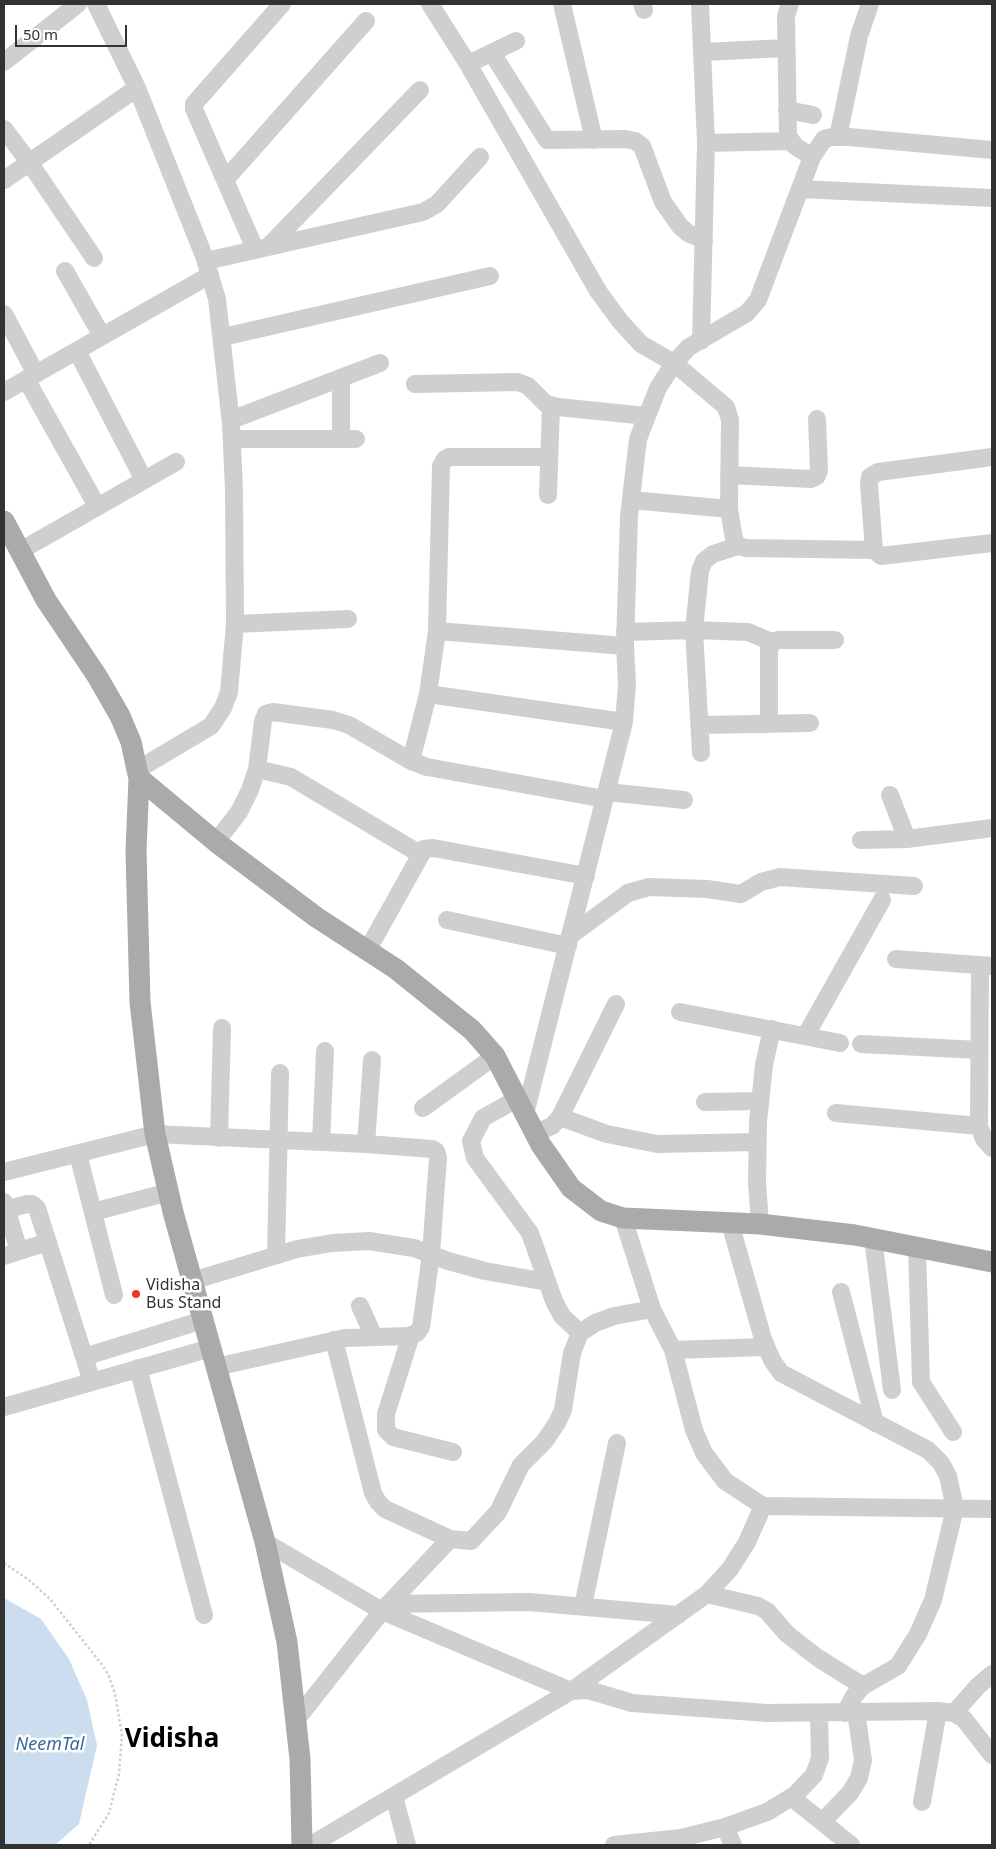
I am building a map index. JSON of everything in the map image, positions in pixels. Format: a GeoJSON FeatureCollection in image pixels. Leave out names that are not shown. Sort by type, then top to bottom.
{"type":"FeatureCollection","features":[{"type":"Feature","properties":{"kind":"main road"},"geometry":{"type":"LineString","coordinates":[[4,521],[46,600],[97,676],[120,716],[131,742],[138,774],[136,852],[140,1002],[154,1134],[192,1281],[265,1542],[287,1642],[300,1759],[302,1845]]}},
{"type":"Feature","properties":{"kind":"main road"},"geometry":{"type":"LineString","coordinates":[[138,774],[216,842],[316,917],[396,969],[472,1030],[495,1056],[535,1133],[571,1188],[601,1212],[622,1218],[760,1224],[873,1238],[992,1262]]}},
{"type":"Feature","properties":{"kind":"street"},"geometry":{"type":"LineString","coordinates":[[4,62],[78,4]]}},
{"type":"Feature","properties":{"kind":"street"},"geometry":{"type":"LineString","coordinates":[[96,4],[137,88],[208,268],[217,299],[223,337],[232,439],[235,624],[232,678],[229,692],[223,708],[211,726],[138,774]]}},
{"type":"Feature","properties":{"kind":"street"},"geometry":{"type":"LineString","coordinates":[[262,248],[225,180],[194,110],[194,104],[282,4]]}},
{"type":"Feature","properties":{"kind":"street"},"geometry":{"type":"LineString","coordinates":[[430,4],[468,64],[598,291],[620,321],[641,344],[674,362],[726,407],[730,420],[729,509],[734,539],[738,546]]}},
{"type":"Feature","properties":{"kind":"street"},"geometry":{"type":"LineString","coordinates":[[562,4],[594,140]]}},
{"type":"Feature","properties":{"kind":"street"},"geometry":{"type":"LineString","coordinates":[[700,4],[706,143],[701,341]]}},
{"type":"Feature","properties":{"kind":"street"},"geometry":{"type":"LineString","coordinates":[[790,4],[786,16],[788,136],[790,141],[812,157]]}},
{"type":"Feature","properties":{"kind":"street"},"geometry":{"type":"LineString","coordinates":[[838,137],[859,36],[870,4]]}},
{"type":"Feature","properties":{"kind":"street"},"geometry":{"type":"LineString","coordinates":[[225,180],[366,22]]}},
{"type":"Feature","properties":{"kind":"street"},"geometry":{"type":"LineString","coordinates":[[468,64],[516,42]]}},
{"type":"Feature","properties":{"kind":"street"},"geometry":{"type":"LineString","coordinates":[[703,52],[786,48]]}},
{"type":"Feature","properties":{"kind":"street"},"geometry":{"type":"LineString","coordinates":[[492,53],[547,140],[625,139],[636,141],[642,146],[663,202],[680,226],[688,233],[704,240]]}},
{"type":"Feature","properties":{"kind":"street"},"geometry":{"type":"LineString","coordinates":[[4,180],[137,88]]}},
{"type":"Feature","properties":{"kind":"street"},"geometry":{"type":"LineString","coordinates":[[262,248],[420,90]]}},
{"type":"Feature","properties":{"kind":"street"},"geometry":{"type":"LineString","coordinates":[[787,110],[813,116]]}},
{"type":"Feature","properties":{"kind":"street"},"geometry":{"type":"LineString","coordinates":[[4,130],[29,162],[94,258]]}},
{"type":"Feature","properties":{"kind":"street"},"geometry":{"type":"LineString","coordinates":[[580,1333],[562,1316],[547,1282],[530,1233],[475,1158],[471,1141],[483,1118],[521,1107],[569,941],[624,722],[627,684],[625,639],[631,500],[638,439],[658,388],[674,362],[688,347],[747,313],[758,300],[812,157],[824,140],[838,137],[992,150]]}},
{"type":"Feature","properties":{"kind":"street"},"geometry":{"type":"LineString","coordinates":[[706,143],[790,141]]}},
{"type":"Feature","properties":{"kind":"street"},"geometry":{"type":"LineString","coordinates":[[4,392],[102,336],[208,268],[262,248],[423,212],[437,204],[480,157]]}},
{"type":"Feature","properties":{"kind":"street"},"geometry":{"type":"LineString","coordinates":[[800,189],[992,198]]}},
{"type":"Feature","properties":{"kind":"street"},"geometry":{"type":"LineString","coordinates":[[65,271],[102,336]]}},
{"type":"Feature","properties":{"kind":"street"},"geometry":{"type":"LineString","coordinates":[[223,337],[490,276]]}},
{"type":"Feature","properties":{"kind":"street"},"geometry":{"type":"LineString","coordinates":[[4,314],[31,376],[98,506]]}},
{"type":"Feature","properties":{"kind":"street"},"geometry":{"type":"LineString","coordinates":[[77,350],[144,480]]}},
{"type":"Feature","properties":{"kind":"street"},"geometry":{"type":"LineString","coordinates":[[230,420],[380,363]]}},
{"type":"Feature","properties":{"kind":"street"},"geometry":{"type":"LineString","coordinates":[[232,439],[348,439],[341,378]]}},
{"type":"Feature","properties":{"kind":"street"},"geometry":{"type":"LineString","coordinates":[[415,384],[518,382],[528,386],[546,404],[647,416]]}},
{"type":"Feature","properties":{"kind":"street"},"geometry":{"type":"LineString","coordinates":[[548,495],[551,405]]}},
{"type":"Feature","properties":{"kind":"street"},"geometry":{"type":"LineString","coordinates":[[729,475],[811,479],[817,476],[819,470],[817,419]]}},
{"type":"Feature","properties":{"kind":"street"},"geometry":{"type":"LineString","coordinates":[[411,760],[428,694],[437,631],[441,466],[449,456],[549,457]]}},
{"type":"Feature","properties":{"kind":"street"},"geometry":{"type":"LineString","coordinates":[[874,550],[870,476],[878,472],[992,458]]}},
{"type":"Feature","properties":{"kind":"street"},"geometry":{"type":"LineString","coordinates":[[20,551],[176,462]]}},
{"type":"Feature","properties":{"kind":"street"},"geometry":{"type":"LineString","coordinates":[[631,500],[729,509]]}},
{"type":"Feature","properties":{"kind":"street"},"geometry":{"type":"LineString","coordinates":[[701,753],[694,630],[700,571],[704,561],[713,554],[738,546],[746,548],[874,550],[881,556],[992,543]]}},
{"type":"Feature","properties":{"kind":"street"},"geometry":{"type":"LineString","coordinates":[[235,624],[348,619]]}},
{"type":"Feature","properties":{"kind":"street"},"geometry":{"type":"LineString","coordinates":[[437,631],[625,639],[694,630],[748,632],[772,642],[835,640]]}},
{"type":"Feature","properties":{"kind":"street"},"geometry":{"type":"LineString","coordinates":[[770,724],[769,650],[772,642]]}},
{"type":"Feature","properties":{"kind":"street"},"geometry":{"type":"LineString","coordinates":[[428,694],[624,722]]}},
{"type":"Feature","properties":{"kind":"street"},"geometry":{"type":"LineString","coordinates":[[216,842],[239,812],[250,790],[257,769],[263,721],[266,714],[273,712],[333,720],[349,725],[427,767],[606,796],[684,800]]}},
{"type":"Feature","properties":{"kind":"street"},"geometry":{"type":"LineString","coordinates":[[700,725],[810,723]]}},
{"type":"Feature","properties":{"kind":"street"},"geometry":{"type":"LineString","coordinates":[[257,769],[291,777],[420,854]]}},
{"type":"Feature","properties":{"kind":"street"},"geometry":{"type":"LineString","coordinates":[[890,795],[907,839]]}},
{"type":"Feature","properties":{"kind":"street"},"geometry":{"type":"LineString","coordinates":[[861,840],[907,839],[992,828]]}},
{"type":"Feature","properties":{"kind":"street"},"geometry":{"type":"LineString","coordinates":[[367,950],[424,849],[433,848],[586,876]]}},
{"type":"Feature","properties":{"kind":"street"},"geometry":{"type":"LineString","coordinates":[[447,920],[569,941],[628,893],[649,887],[707,889],[740,894],[761,882],[780,877],[914,886]]}},
{"type":"Feature","properties":{"kind":"street"},"geometry":{"type":"LineString","coordinates":[[806,1035],[882,900]]}},
{"type":"Feature","properties":{"kind":"street"},"geometry":{"type":"LineString","coordinates":[[896,959],[986,965],[986,1018],[979,1050],[979,1126],[984,1139],[992,1148]]}},
{"type":"Feature","properties":{"kind":"street"},"geometry":{"type":"LineString","coordinates":[[535,1133],[552,1126],[560,1117],[616,1004]]}},
{"type":"Feature","properties":{"kind":"street"},"geometry":{"type":"LineString","coordinates":[[680,1012],[840,1043]]}},
{"type":"Feature","properties":{"kind":"street"},"geometry":{"type":"LineString","coordinates":[[219,1138],[222,1028]]}},
{"type":"Feature","properties":{"kind":"street"},"geometry":{"type":"LineString","coordinates":[[760,1224],[757,1142],[760,1101],[772,1029]]}},
{"type":"Feature","properties":{"kind":"street"},"geometry":{"type":"LineString","coordinates":[[861,1044],[979,1050]]}},
{"type":"Feature","properties":{"kind":"street"},"geometry":{"type":"LineString","coordinates":[[320,1142],[325,1052]]}},
{"type":"Feature","properties":{"kind":"street"},"geometry":{"type":"LineString","coordinates":[[423,1108],[495,1056]]}},
{"type":"Feature","properties":{"kind":"street"},"geometry":{"type":"LineString","coordinates":[[366,1144],[372,1060]]}},
{"type":"Feature","properties":{"kind":"street"},"geometry":{"type":"LineString","coordinates":[[276,1255],[277,1140],[280,1073]]}},
{"type":"Feature","properties":{"kind":"street"},"geometry":{"type":"LineString","coordinates":[[705,1102],[760,1101]]}},
{"type":"Feature","properties":{"kind":"street"},"geometry":{"type":"LineString","coordinates":[[836,1113],[979,1126]]}},
{"type":"Feature","properties":{"kind":"street"},"geometry":{"type":"LineString","coordinates":[[560,1117],[607,1134],[657,1144],[757,1142]]}},
{"type":"Feature","properties":{"kind":"street"},"geometry":{"type":"LineString","coordinates":[[4,1172],[154,1134],[432,1149],[436,1152],[438,1158],[431,1254],[421,1327],[417,1333],[334,1340],[138,1368],[4,1407]]}},
{"type":"Feature","properties":{"kind":"street"},"geometry":{"type":"LineString","coordinates":[[78,1154],[114,1295]]}},
{"type":"Feature","properties":{"kind":"street"},"geometry":{"type":"LineString","coordinates":[[93,1212],[168,1192]]}},
{"type":"Feature","properties":{"kind":"street"},"geometry":{"type":"LineString","coordinates":[[48,1242],[11,1253],[4,1207],[32,1204],[37,1208],[48,1242],[84,1358],[92,1382]]}},
{"type":"Feature","properties":{"kind":"street"},"geometry":{"type":"LineString","coordinates":[[622,1218],[652,1309],[674,1350],[694,1430],[704,1453],[725,1481],[763,1506],[992,1508]]}},
{"type":"Feature","properties":{"kind":"street"},"geometry":{"type":"LineString","coordinates":[[730,1222],[766,1347],[772,1360],[782,1373],[928,1450],[941,1463],[948,1476],[955,1508],[933,1600],[918,1634],[898,1666],[863,1686],[854,1696],[851,1713],[863,1760],[859,1778],[850,1793],[822,1822]]}},
{"type":"Feature","properties":{"kind":"street"},"geometry":{"type":"LineString","coordinates":[[873,1238],[892,1390]]}},
{"type":"Feature","properties":{"kind":"street"},"geometry":{"type":"LineString","coordinates":[[192,1281],[276,1255],[332,1243],[369,1241],[395,1244],[485,1271],[547,1282]]}},
{"type":"Feature","properties":{"kind":"street"},"geometry":{"type":"LineString","coordinates":[[917,1247],[920,1382],[954,1432]]}},
{"type":"Feature","properties":{"kind":"street"},"geometry":{"type":"LineString","coordinates":[[841,1292],[875,1423]]}},
{"type":"Feature","properties":{"kind":"street"},"geometry":{"type":"LineString","coordinates":[[360,1306],[374,1336]]}},
{"type":"Feature","properties":{"kind":"street"},"geometry":{"type":"LineString","coordinates":[[334,1340],[373,1493],[378,1502],[385,1509],[450,1539],[470,1541],[493,1518],[522,1465],[544,1442],[557,1423],[563,1410],[572,1353],[580,1333],[595,1323],[614,1316],[652,1309]]}},
{"type":"Feature","properties":{"kind":"street"},"geometry":{"type":"LineString","coordinates":[[84,1358],[203,1320]]}},
{"type":"Feature","properties":{"kind":"street"},"geometry":{"type":"LineString","coordinates":[[410,1335],[386,1414],[386,1430],[393,1437],[454,1452]]}},
{"type":"Feature","properties":{"kind":"street"},"geometry":{"type":"LineString","coordinates":[[674,1350],[766,1347]]}},
{"type":"Feature","properties":{"kind":"street"},"geometry":{"type":"LineString","coordinates":[[138,1368],[204,1615]]}},
{"type":"Feature","properties":{"kind":"street"},"geometry":{"type":"LineString","coordinates":[[583,1606],[617,1443]]}},
{"type":"Feature","properties":{"kind":"street"},"geometry":{"type":"LineString","coordinates":[[311,1845],[571,1691],[707,1594],[730,1569],[747,1542],[763,1506]]}},
{"type":"Feature","properties":{"kind":"street"},"geometry":{"type":"LineString","coordinates":[[296,1720],[386,1607],[450,1539]]}},
{"type":"Feature","properties":{"kind":"street"},"geometry":{"type":"LineString","coordinates":[[265,1542],[386,1607],[571,1691],[588,1690],[632,1703],[767,1713],[946,1712],[964,1719],[992,1755]]}},
{"type":"Feature","properties":{"kind":"street"},"geometry":{"type":"LineString","coordinates":[[707,1594],[758,1606],[767,1611],[786,1634],[818,1658],[863,1686]]}},
{"type":"Feature","properties":{"kind":"street"},"geometry":{"type":"LineString","coordinates":[[386,1607],[529,1602],[678,1615]]}},
{"type":"Feature","properties":{"kind":"street"},"geometry":{"type":"LineString","coordinates":[[922,1802],[946,1712],[992,1674]]}},
{"type":"Feature","properties":{"kind":"street"},"geometry":{"type":"LineString","coordinates":[[614,1845],[692,1840],[767,1812],[791,1797],[814,1775],[820,1758],[819,1713]]}},
{"type":"Feature","properties":{"kind":"street"},"geometry":{"type":"LineString","coordinates":[[394,1796],[407,1845]]}},
{"type":"Feature","properties":{"kind":"street"},"geometry":{"type":"LineString","coordinates":[[791,1797],[851,1845]]}},
{"type":"Feature","properties":{"kind":"street"},"geometry":{"type":"LineString","coordinates":[[725,1827],[733,1845]]}},
{"type":"Feature","properties":{"kind":"path"},"geometry":{"type":"LineString","coordinates":[[4,1563],[29,1580],[50,1599],[103,1666],[112,1685],[122,1735],[119,1774],[109,1813],[89,1845]]}},
{"type":"Feature","properties":{"kind":"water","name":"NeemTal"},"geometry":{"type":"Polygon","coordinates":[[[4,1598],[41,1619],[69,1659],[87,1700],[97,1745],[79,1824],[55,1845],[4,1845],[4,1598]]]}},
{"type":"Feature","properties":{"kind":"place","name":"Vidisha Bus Stand"},"geometry":{"type":"Point","coordinates":[136,1294]}},
{"type":"Feature","properties":{"kind":"district","name":"Vidisha"},"geometry":{"type":"Point","coordinates":[172,1740]}}]}
